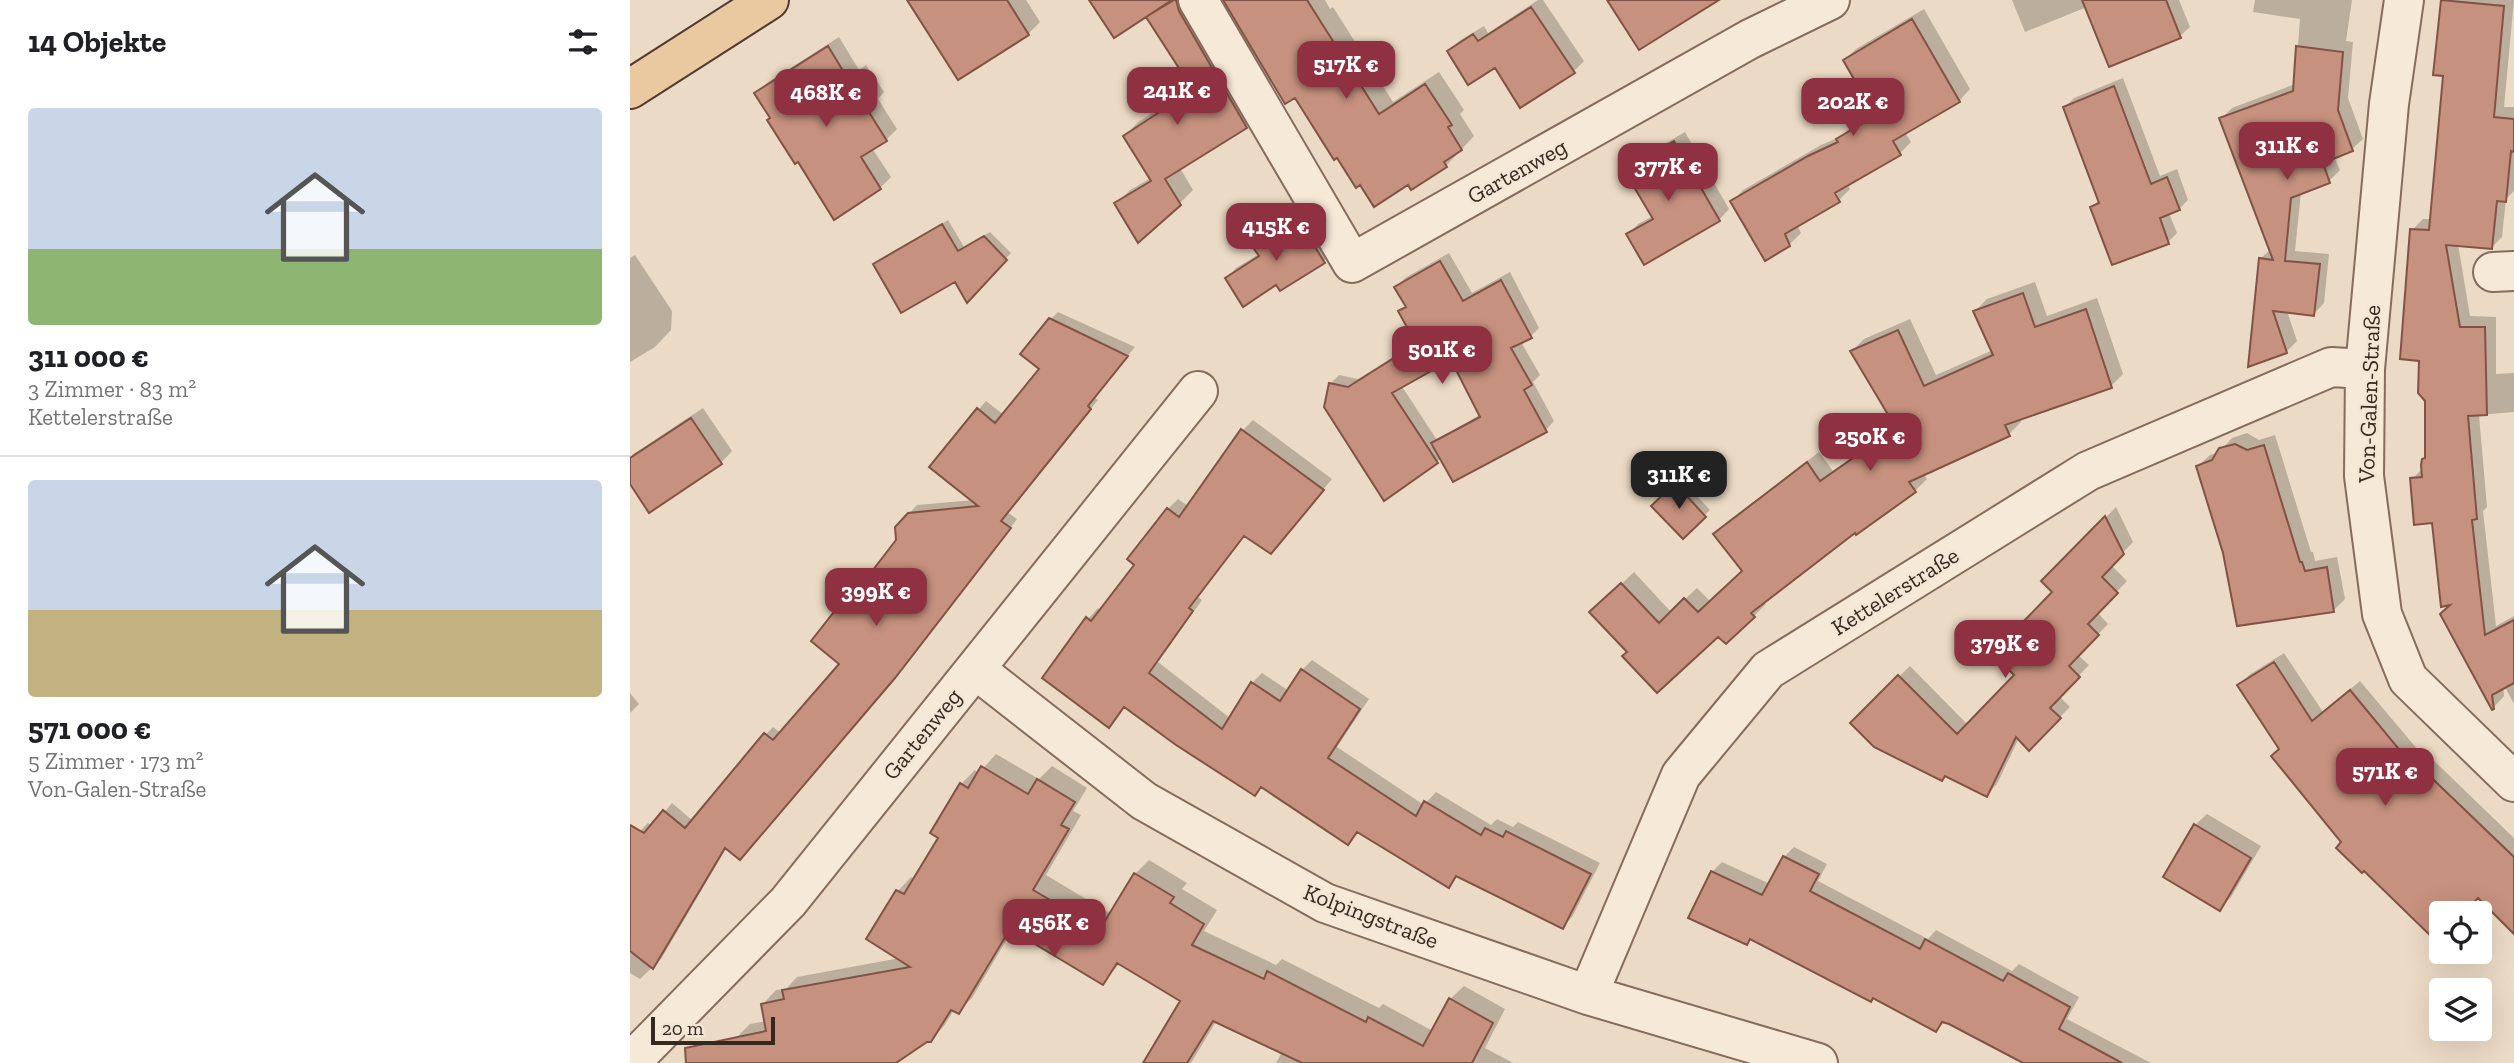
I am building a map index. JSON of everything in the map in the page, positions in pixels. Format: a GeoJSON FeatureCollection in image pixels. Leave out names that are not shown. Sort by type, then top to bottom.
{"type":"FeatureCollection","features":[{"type":"Feature","properties":{"kind":"main road"},"geometry":{"type":"LineString","coordinates":[[630,89],[769,0]]}},
{"type":"Feature","properties":{"kind":"street","name":"Gartenweg"},"geometry":{"type":"LineString","coordinates":[[1198,0],[1352,263],[1750,39],[1830,0]]}},
{"type":"Feature","properties":{"kind":"street","name":"Von-Galen-Straße"},"geometry":{"type":"LineString","coordinates":[[2404,0],[2389,104],[2365,369],[2364,476],[2382,614],[2408,679],[2514,782]]}},
{"type":"Feature","properties":{"kind":"street","name":"Kettelerstraße"},"geometry":{"type":"LineString","coordinates":[[1588,995],[1681,775],[1768,670],[2088,471],[2331,367],[2365,369]]}},
{"type":"Feature","properties":{"kind":"street","name":"Gartenweg"},"geometry":{"type":"LineString","coordinates":[[630,1063],[788,902],[1198,391]]}},
{"type":"Feature","properties":{"kind":"street","name":"Kolpingstraße"},"geometry":{"type":"LineString","coordinates":[[975,669],[1144,801],[1325,903],[1588,995],[1818,1063]]}},
{"type":"Feature","properties":{"kind":"building"},"geometry":{"type":"Polygon","coordinates":[[[907,0],[1007,0],[1029,35],[958,80],[907,0]]]}},
{"type":"Feature","properties":{"kind":"building"},"geometry":{"type":"Polygon","coordinates":[[[1089,0],[1172,0],[1114,38],[1089,0]]]}},
{"type":"Feature","properties":{"kind":"building"},"geometry":{"type":"Polygon","coordinates":[[[1174,0],[1247,128],[1165,179],[1181,205],[1138,243],[1114,203],[1151,181],[1123,136],[1193,90],[1146,17],[1174,0]]]}},
{"type":"Feature","properties":{"kind":"building"},"geometry":{"type":"Polygon","coordinates":[[[1223,0],[1307,0],[1379,114],[1425,84],[1452,125],[1448,127],[1462,150],[1444,162],[1447,167],[1411,190],[1408,185],[1374,207],[1360,185],[1356,188],[1337,158],[1334,160],[1295,98],[1285,104],[1223,0]]]}},
{"type":"Feature","properties":{"kind":"building"},"geometry":{"type":"Polygon","coordinates":[[[1607,0],[1719,0],[1639,50],[1607,0]]]}},
{"type":"Feature","properties":{"kind":"building"},"geometry":{"type":"Polygon","coordinates":[[[2082,0],[2166,0],[2181,38],[2109,67],[2082,0]]]}},
{"type":"Feature","properties":{"kind":"building"},"geometry":{"type":"Polygon","coordinates":[[[2441,0],[2504,6],[2494,117],[2514,119],[2514,152],[2511,151],[2506,202],[2497,201],[2492,249],[2446,245],[2460,327],[2485,327],[2487,415],[2468,416],[2477,519],[2472,520],[2485,635],[2514,620],[2514,683],[2492,695],[2492,710],[2440,614],[2450,605],[2441,607],[2432,523],[2414,525],[2410,478],[2422,477],[2421,465],[2422,459],[2425,458],[2425,401],[2418,393],[2419,361],[2400,359],[2410,229],[2429,230],[2443,76],[2433,75],[2441,0]]]}},
{"type":"Feature","properties":{"kind":"building"},"geometry":{"type":"Polygon","coordinates":[[[1531,7],[1575,73],[1520,108],[1495,68],[1468,85],[1447,51],[1473,34],[1478,41],[1531,7]]]}},
{"type":"Feature","properties":{"kind":"building"},"geometry":{"type":"Polygon","coordinates":[[[1912,19],[1960,102],[1893,141],[1901,155],[1835,193],[1840,202],[1785,234],[1790,246],[1765,261],[1730,201],[1838,142],[1836,139],[1875,116],[1843,60],[1912,19]]]}},
{"type":"Feature","properties":{"kind":"building"},"geometry":{"type":"Polygon","coordinates":[[[828,46],[848,79],[855,74],[874,104],[867,109],[887,141],[861,157],[881,189],[834,220],[798,162],[795,164],[767,120],[770,118],[754,93],[828,46]]]}},
{"type":"Feature","properties":{"kind":"building"},"geometry":{"type":"Polygon","coordinates":[[[2296,46],[2343,52],[2338,110],[2353,151],[2323,163],[2330,183],[2291,198],[2285,261],[2320,264],[2314,316],[2273,311],[2287,353],[2248,367],[2259,258],[2273,260],[2219,118],[2293,91],[2296,46]]]}},
{"type":"Feature","properties":{"kind":"building"},"geometry":{"type":"Polygon","coordinates":[[[2114,86],[2151,184],[2167,177],[2180,210],[2160,218],[2169,244],[2112,265],[2090,207],[2099,203],[2063,107],[2114,86]]]}},
{"type":"Feature","properties":{"kind":"building"},"geometry":{"type":"Polygon","coordinates":[[[1674,141],[1720,221],[1644,265],[1626,234],[1653,219],[1624,170],[1674,141]]]}},
{"type":"Feature","properties":{"kind":"building"},"geometry":{"type":"Polygon","coordinates":[[[1297,218],[1325,263],[1280,291],[1276,285],[1243,307],[1225,278],[1259,256],[1252,246],[1297,218]]]}},
{"type":"Feature","properties":{"kind":"building"},"geometry":{"type":"Polygon","coordinates":[[[942,224],[958,251],[984,236],[1007,260],[967,303],[955,282],[901,313],[873,264],[942,224]]]}},
{"type":"Feature","properties":{"kind":"building"},"geometry":{"type":"Polygon","coordinates":[[[1440,261],[1463,301],[1501,280],[1532,338],[1511,348],[1532,385],[1524,390],[1547,432],[1453,482],[1431,443],[1480,417],[1451,360],[1392,393],[1438,463],[1384,501],[1324,407],[1329,383],[1348,387],[1416,344],[1398,311],[1406,307],[1394,287],[1440,261]]]}},
{"type":"Feature","properties":{"kind":"building"},"geometry":{"type":"Polygon","coordinates":[[[2023,293],[2035,327],[2086,309],[2112,388],[2005,425],[2010,436],[1909,482],[1916,492],[1856,535],[1855,533],[1751,613],[1755,617],[1726,644],[1718,637],[1657,693],[1622,656],[1627,652],[1589,612],[1621,583],[1659,623],[1684,598],[1698,612],[1742,571],[1713,534],[1807,462],[1820,481],[1896,428],[1850,351],[1898,330],[1924,386],[1993,355],[1973,311],[2023,293]]]}},
{"type":"Feature","properties":{"kind":"building"},"geometry":{"type":"Polygon","coordinates":[[[1049,318],[1128,356],[1088,406],[1091,409],[1001,521],[1011,528],[895,678],[740,860],[725,848],[653,969],[630,951],[630,825],[644,833],[663,810],[685,828],[764,733],[773,740],[839,664],[811,641],[845,598],[849,601],[896,540],[895,527],[908,513],[978,506],[929,467],[977,408],[995,423],[1039,369],[1020,354],[1049,318]]]}},
{"type":"Feature","properties":{"kind":"building"},"geometry":{"type":"Polygon","coordinates":[[[691,418],[722,464],[649,513],[630,484],[630,458],[691,418]]]}},
{"type":"Feature","properties":{"kind":"building"},"geometry":{"type":"Polygon","coordinates":[[[1241,429],[1324,490],[1271,554],[1244,536],[1189,608],[1193,611],[1149,673],[1222,729],[1251,682],[1280,701],[1301,669],[1360,709],[1328,758],[1416,816],[1424,801],[1481,835],[1485,828],[1503,837],[1506,831],[1591,874],[1563,929],[1456,876],[1449,888],[1357,832],[1348,845],[1261,787],[1255,796],[1176,745],[1124,707],[1109,728],[1042,678],[1086,617],[1091,621],[1134,565],[1127,559],[1167,508],[1179,517],[1241,429]]]}},
{"type":"Feature","properties":{"kind":"building"},"geometry":{"type":"Polygon","coordinates":[[[2235,444],[2247,450],[2264,445],[2300,562],[2305,571],[2327,567],[2334,612],[2237,626],[2223,553],[2196,466],[2212,460],[2219,448],[2235,444]]]}},
{"type":"Feature","properties":{"kind":"building"},"geometry":{"type":"Polygon","coordinates":[[[1675,483],[1706,517],[1683,539],[1651,506],[1675,483]]]}},
{"type":"Feature","properties":{"kind":"building"},"geometry":{"type":"Polygon","coordinates":[[[2105,516],[2124,554],[2102,577],[2118,593],[2088,624],[2099,635],[2069,666],[2080,677],[2050,708],[2061,718],[2029,751],[2016,737],[1987,797],[1945,776],[1942,781],[1874,747],[1850,723],[1898,675],[1957,734],[2014,675],[2003,664],[2034,633],[2022,623],[2052,592],[2041,581],[2105,516]]]}},
{"type":"Feature","properties":{"kind":"building"},"geometry":{"type":"Polygon","coordinates":[[[2274,662],[2312,721],[2350,690],[2412,765],[2415,762],[2514,857],[2514,934],[2492,912],[2492,901],[2481,901],[2478,898],[2475,901],[2429,901],[2429,934],[2364,871],[2362,873],[2336,848],[2341,842],[2271,756],[2279,749],[2237,685],[2274,662]]]}},
{"type":"Feature","properties":{"kind":"building"},"geometry":{"type":"Polygon","coordinates":[[[981,766],[1028,794],[1037,779],[1075,802],[1061,825],[1069,829],[1033,890],[1100,929],[1134,873],[1174,897],[1170,903],[1204,924],[1192,945],[1264,979],[1267,971],[1366,1022],[1368,1017],[1423,1046],[1449,998],[1493,1023],[1472,1063],[1302,1063],[1213,1021],[1187,1063],[1143,1063],[1180,1001],[1117,963],[1103,985],[1010,929],[959,1014],[951,1010],[931,1042],[896,1063],[686,1063],[685,1048],[766,1031],[761,1004],[784,999],[782,990],[910,967],[866,939],[896,890],[904,894],[938,838],[930,833],[960,783],[968,788],[981,766]]]}},
{"type":"Feature","properties":{"kind":"building"},"geometry":{"type":"Polygon","coordinates":[[[2194,824],[2251,858],[2220,911],[2163,877],[2194,824]]]}},
{"type":"Feature","properties":{"kind":"building"},"geometry":{"type":"Polygon","coordinates":[[[1783,856],[1819,874],[1810,891],[1920,949],[1925,939],[2003,981],[2008,973],[2070,1007],[2059,1029],[2122,1063],[2023,1063],[1949,1024],[1942,1022],[1936,1032],[1873,998],[1871,1002],[1750,939],[1747,945],[1688,918],[1711,871],[1762,895],[1783,856]]]}}]}
